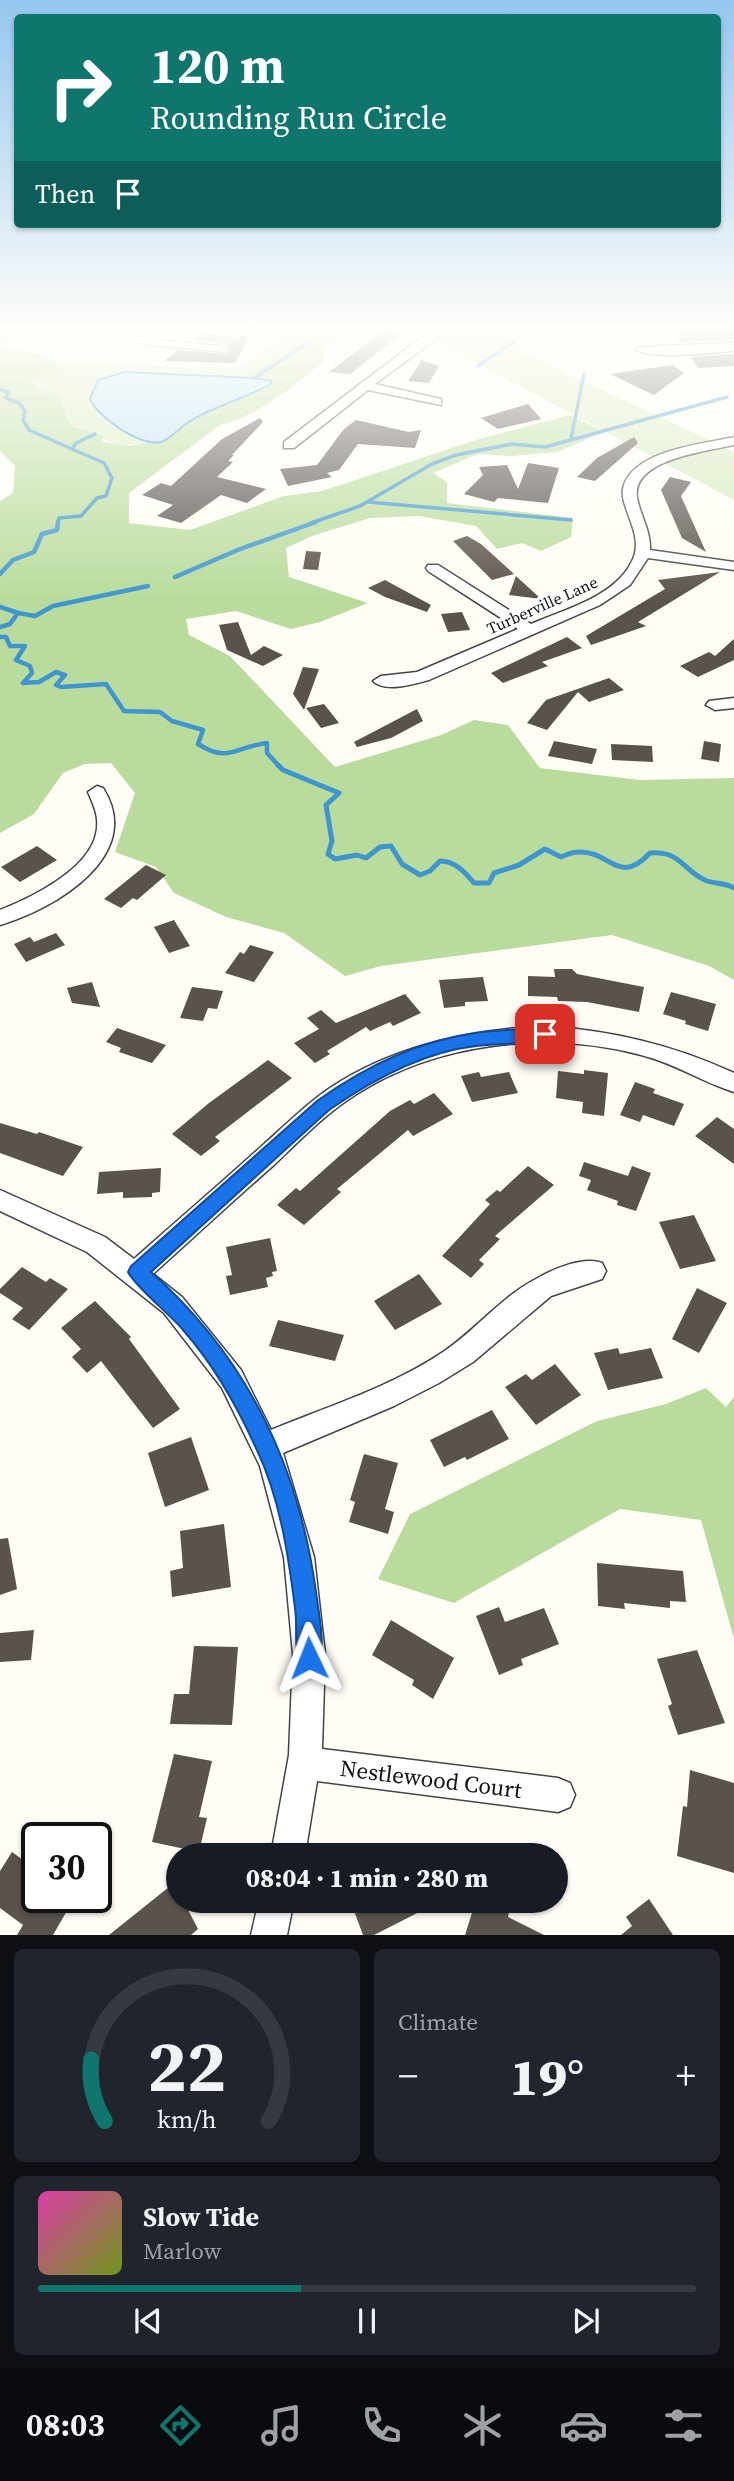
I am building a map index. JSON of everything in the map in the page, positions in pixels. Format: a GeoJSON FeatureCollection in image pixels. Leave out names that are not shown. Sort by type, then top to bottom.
{"type":"FeatureCollection","features":[{"type":"Feature","properties":{"kind":"street"},"geometry":{"type":"LineString","coordinates":[[289,445],[323,419]]}},
{"type":"Feature","properties":{"kind":"street"},"geometry":{"type":"LineString","coordinates":[[734,441],[671,456],[652,464],[635,479],[629,493],[640,526],[643,553],[734,566]]}},
{"type":"Feature","properties":{"kind":"street","name":"Turberville Lane"},"geometry":{"type":"LineString","coordinates":[[381,681],[409,680],[423,676],[613,591],[634,570],[643,553]]}},
{"type":"Feature","properties":{"kind":"street"},"geometry":{"type":"LineString","coordinates":[[433,568],[530,630]]}},
{"type":"Feature","properties":{"kind":"street"},"geometry":{"type":"LineString","coordinates":[[715,705],[734,703]]}},
{"type":"Feature","properties":{"kind":"street"},"geometry":{"type":"LineString","coordinates":[[0,918],[56,892],[94,855],[107,829],[108,817],[97,792]]}},
{"type":"Feature","properties":{"kind":"street"},"geometry":{"type":"LineString","coordinates":[[138,1272],[323,1106],[383,1068],[434,1049],[509,1035],[583,1036],[659,1051],[734,1083]]}},
{"type":"Feature","properties":{"kind":"street"},"geometry":{"type":"LineString","coordinates":[[0,1200],[69,1228],[105,1247],[173,1304],[206,1342],[236,1387],[266,1446],[285,1494],[299,1550],[308,1616],[310,1679],[304,1763],[290,1843]]}},
{"type":"Feature","properties":{"kind":"street"},"geometry":{"type":"LineString","coordinates":[[266,1446],[413,1383],[451,1362],[543,1287],[593,1271]]}},
{"type":"Feature","properties":{"kind":"street","name":"Nestlewood Court"},"geometry":{"type":"LineString","coordinates":[[304,1763],[558,1795]]}},
{"type":"Feature","properties":{"kind":"street"},"geometry":{"type":"LineString","coordinates":[[269,1935],[274,1913]]}},
{"type":"Feature","properties":{"kind":"green space"},"geometry":{"type":"Polygon","coordinates":[[[0,419],[68,419],[71,426],[101,435],[103,442],[130,446],[169,438],[193,419],[236,419],[220,425],[129,493],[129,523],[190,530],[284,496],[322,491],[479,439],[554,419],[579,419],[604,432],[557,452],[510,456],[478,454],[433,473],[447,482],[447,503],[573,518],[571,537],[541,551],[522,543],[497,549],[476,526],[419,516],[370,518],[312,536],[286,548],[289,577],[368,603],[320,622],[291,629],[236,611],[186,619],[189,635],[230,656],[335,767],[441,735],[474,720],[508,725],[540,768],[640,780],[734,778],[734,980],[709,966],[612,935],[381,966],[345,976],[284,933],[226,917],[174,893],[156,867],[115,852],[135,793],[111,763],[85,764],[63,773],[34,814],[0,833],[0,501],[13,493],[15,466],[0,451],[0,419]]]}},
{"type":"Feature","properties":{"kind":"green space"},"geometry":{"type":"Polygon","coordinates":[[[68,419],[104,419],[111,425],[150,441],[116,444],[71,426],[68,419]]]}},
{"type":"Feature","properties":{"kind":"green space"},"geometry":{"type":"Polygon","coordinates":[[[582,419],[665,419],[734,452],[734,500],[582,419]]]}},
{"type":"Feature","properties":{"kind":"green space"},"geometry":{"type":"Polygon","coordinates":[[[706,1388],[726,1407],[734,1397],[734,1639],[701,1520],[620,1509],[454,1603],[378,1579],[410,1514],[597,1421],[666,1404],[706,1388]]]}},
{"type":"Feature","properties":{"kind":"water"},"geometry":{"type":"Polygon","coordinates":[[[108,419],[193,419],[161,442],[142,440],[108,419]]]}},
{"type":"Feature","properties":{"kind":"building"},"geometry":{"type":"Polygon","coordinates":[[[261,419],[263,422],[228,461],[233,462],[217,477],[266,489],[247,503],[221,495],[181,523],[157,516],[173,505],[142,495],[161,483],[171,486],[222,439],[261,419]]]}},
{"type":"Feature","properties":{"kind":"building"},"geometry":{"type":"Polygon","coordinates":[[[483,419],[540,419],[498,429],[483,419]]]}},
{"type":"Feature","properties":{"kind":"building"},"geometry":{"type":"Polygon","coordinates":[[[356,420],[409,432],[421,430],[415,448],[358,444],[339,470],[327,473],[332,477],[288,486],[280,469],[317,465],[344,429],[356,420]]]}},
{"type":"Feature","properties":{"kind":"building"},"geometry":{"type":"Polygon","coordinates":[[[634,437],[638,443],[595,481],[577,477],[597,458],[634,437]]]}},
{"type":"Feature","properties":{"kind":"building"},"geometry":{"type":"Polygon","coordinates":[[[528,463],[559,468],[548,503],[498,498],[494,502],[464,494],[483,475],[479,467],[507,465],[518,489],[528,463]]]}},
{"type":"Feature","properties":{"kind":"building"},"geometry":{"type":"Polygon","coordinates":[[[670,477],[691,482],[681,496],[706,552],[682,538],[661,490],[670,477]]]}},
{"type":"Feature","properties":{"kind":"building"},"geometry":{"type":"Polygon","coordinates":[[[467,536],[481,544],[514,574],[492,580],[453,541],[467,536]]]}},
{"type":"Feature","properties":{"kind":"building"},"geometry":{"type":"Polygon","coordinates":[[[306,551],[321,552],[318,570],[303,569],[306,551]]]}},
{"type":"Feature","properties":{"kind":"building"},"geometry":{"type":"Polygon","coordinates":[[[720,572],[638,622],[646,626],[591,645],[586,636],[665,589],[658,580],[720,572]]]}},
{"type":"Feature","properties":{"kind":"building"},"geometry":{"type":"Polygon","coordinates":[[[516,576],[541,599],[509,595],[516,576]]]}},
{"type":"Feature","properties":{"kind":"building"},"geometry":{"type":"Polygon","coordinates":[[[385,580],[431,605],[427,612],[368,588],[385,580]]]}},
{"type":"Feature","properties":{"kind":"building"},"geometry":{"type":"Polygon","coordinates":[[[462,612],[470,630],[448,632],[441,614],[462,612]]]}},
{"type":"Feature","properties":{"kind":"building"},"geometry":{"type":"Polygon","coordinates":[[[238,622],[251,655],[264,646],[283,655],[263,666],[227,650],[219,625],[238,622]]]}},
{"type":"Feature","properties":{"kind":"building"},"geometry":{"type":"Polygon","coordinates":[[[567,637],[582,648],[542,662],[548,666],[503,683],[491,673],[567,637]]]}},
{"type":"Feature","properties":{"kind":"building"},"geometry":{"type":"Polygon","coordinates":[[[734,639],[734,660],[698,677],[680,666],[709,652],[715,656],[734,639]]]}},
{"type":"Feature","properties":{"kind":"building"},"geometry":{"type":"Polygon","coordinates":[[[303,667],[319,669],[304,710],[293,694],[303,667]]]}},
{"type":"Feature","properties":{"kind":"building"},"geometry":{"type":"Polygon","coordinates":[[[609,678],[624,690],[589,702],[578,692],[547,730],[527,723],[546,700],[609,678]]]}},
{"type":"Feature","properties":{"kind":"building"},"geometry":{"type":"Polygon","coordinates":[[[324,704],[339,723],[321,728],[306,708],[324,704]]]}},
{"type":"Feature","properties":{"kind":"building"},"geometry":{"type":"Polygon","coordinates":[[[417,709],[423,721],[391,738],[357,747],[354,742],[417,709]]]}},
{"type":"Feature","properties":{"kind":"building"},"geometry":{"type":"Polygon","coordinates":[[[554,741],[597,749],[592,764],[548,756],[554,741]]]}},
{"type":"Feature","properties":{"kind":"building"},"geometry":{"type":"Polygon","coordinates":[[[704,741],[721,744],[719,762],[701,759],[704,741]]]}},
{"type":"Feature","properties":{"kind":"building"},"geometry":{"type":"Polygon","coordinates":[[[611,744],[652,746],[653,762],[612,760],[611,744]]]}},
{"type":"Feature","properties":{"kind":"building"},"geometry":{"type":"Polygon","coordinates":[[[37,846],[57,860],[20,882],[1,867],[37,846]]]}},
{"type":"Feature","properties":{"kind":"building"},"geometry":{"type":"Polygon","coordinates":[[[146,865],[166,875],[137,900],[133,898],[121,908],[104,899],[146,865]]]}},
{"type":"Feature","properties":{"kind":"building"},"geometry":{"type":"Polygon","coordinates":[[[174,920],[190,946],[169,953],[154,927],[174,920]]]}},
{"type":"Feature","properties":{"kind":"building"},"geometry":{"type":"Polygon","coordinates":[[[56,933],[65,945],[26,962],[14,944],[30,937],[34,942],[56,933]]]}},
{"type":"Feature","properties":{"kind":"building"},"geometry":{"type":"Polygon","coordinates":[[[250,945],[274,952],[254,982],[225,973],[240,952],[244,954],[250,945]]]}},
{"type":"Feature","properties":{"kind":"building"},"geometry":{"type":"Polygon","coordinates":[[[554,969],[572,969],[577,974],[644,987],[639,1012],[587,1002],[558,1001],[557,997],[528,996],[528,976],[555,977],[554,969]]]}},
{"type":"Feature","properties":{"kind":"building"},"geometry":{"type":"Polygon","coordinates":[[[483,977],[488,1001],[465,1002],[465,1006],[444,1008],[439,980],[483,977]]]}},
{"type":"Feature","properties":{"kind":"building"},"geometry":{"type":"Polygon","coordinates":[[[92,982],[100,1007],[72,1003],[67,988],[92,982]]]}},
{"type":"Feature","properties":{"kind":"building"},"geometry":{"type":"Polygon","coordinates":[[[192,987],[223,991],[217,1009],[208,1008],[203,1021],[180,1018],[192,987]]]}},
{"type":"Feature","properties":{"kind":"building"},"geometry":{"type":"Polygon","coordinates":[[[671,992],[716,1004],[708,1031],[663,1014],[671,992]]]}},
{"type":"Feature","properties":{"kind":"building"},"geometry":{"type":"Polygon","coordinates":[[[405,994],[421,1013],[393,1026],[390,1022],[370,1031],[366,1027],[327,1051],[330,1054],[315,1063],[294,1043],[319,1029],[307,1018],[321,1010],[336,1023],[405,994]]]}},
{"type":"Feature","properties":{"kind":"building"},"geometry":{"type":"Polygon","coordinates":[[[117,1028],[166,1045],[152,1063],[119,1052],[121,1048],[106,1042],[117,1028]]]}},
{"type":"Feature","properties":{"kind":"building"},"geometry":{"type":"Polygon","coordinates":[[[268,1060],[292,1078],[215,1137],[220,1141],[201,1156],[172,1134],[209,1103],[268,1060]]]}},
{"type":"Feature","properties":{"kind":"building"},"geometry":{"type":"Polygon","coordinates":[[[584,1070],[608,1073],[604,1116],[582,1113],[583,1102],[556,1098],[558,1071],[584,1074],[584,1070]]]}},
{"type":"Feature","properties":{"kind":"building"},"geometry":{"type":"Polygon","coordinates":[[[479,1072],[481,1077],[509,1072],[518,1093],[472,1102],[461,1076],[479,1072]]]}},
{"type":"Feature","properties":{"kind":"building"},"geometry":{"type":"Polygon","coordinates":[[[635,1082],[655,1089],[653,1093],[684,1104],[674,1126],[643,1115],[640,1122],[620,1115],[635,1082]]]}},
{"type":"Feature","properties":{"kind":"building"},"geometry":{"type":"Polygon","coordinates":[[[434,1093],[453,1114],[413,1136],[408,1130],[337,1189],[341,1192],[304,1225],[277,1205],[296,1188],[300,1191],[390,1111],[410,1100],[414,1104],[434,1093]]]}},
{"type":"Feature","properties":{"kind":"building"},"geometry":{"type":"Polygon","coordinates":[[[717,1117],[734,1129],[734,1164],[695,1136],[717,1117]]]}},
{"type":"Feature","properties":{"kind":"building"},"geometry":{"type":"Polygon","coordinates":[[[0,1123],[37,1134],[39,1132],[83,1147],[63,1176],[0,1153],[0,1123]]]}},
{"type":"Feature","properties":{"kind":"building"},"geometry":{"type":"Polygon","coordinates":[[[584,1162],[628,1176],[632,1166],[651,1173],[636,1211],[617,1205],[618,1201],[587,1190],[591,1180],[579,1176],[584,1162]]]}},
{"type":"Feature","properties":{"kind":"building"},"geometry":{"type":"Polygon","coordinates":[[[528,1166],[554,1185],[495,1236],[500,1239],[479,1260],[484,1264],[471,1278],[442,1256],[490,1204],[485,1200],[497,1190],[500,1192],[528,1166]]]}},
{"type":"Feature","properties":{"kind":"building"},"geometry":{"type":"Polygon","coordinates":[[[161,1168],[160,1192],[152,1193],[152,1197],[123,1198],[123,1192],[97,1194],[99,1172],[161,1168]]]}},
{"type":"Feature","properties":{"kind":"building"},"geometry":{"type":"Polygon","coordinates":[[[694,1215],[716,1261],[680,1269],[659,1222],[694,1215]]]}},
{"type":"Feature","properties":{"kind":"building"},"geometry":{"type":"Polygon","coordinates":[[[270,1238],[277,1271],[266,1278],[268,1287],[230,1295],[226,1276],[232,1275],[226,1247],[270,1238]]]}},
{"type":"Feature","properties":{"kind":"building"},"geometry":{"type":"Polygon","coordinates":[[[22,1267],[46,1282],[50,1278],[68,1289],[29,1330],[12,1319],[23,1308],[0,1293],[0,1289],[22,1267]]]}},
{"type":"Feature","properties":{"kind":"building"},"geometry":{"type":"Polygon","coordinates":[[[419,1274],[442,1304],[395,1330],[374,1301],[419,1274]]]}},
{"type":"Feature","properties":{"kind":"building"},"geometry":{"type":"Polygon","coordinates":[[[697,1288],[727,1303],[699,1353],[672,1339],[697,1288]]]}},
{"type":"Feature","properties":{"kind":"building"},"geometry":{"type":"Polygon","coordinates":[[[95,1301],[131,1337],[129,1339],[180,1409],[153,1428],[101,1361],[87,1373],[72,1357],[81,1349],[61,1328],[95,1301]]]}},
{"type":"Feature","properties":{"kind":"building"},"geometry":{"type":"Polygon","coordinates":[[[278,1320],[344,1335],[335,1361],[269,1346],[278,1320]]]}},
{"type":"Feature","properties":{"kind":"building"},"geometry":{"type":"Polygon","coordinates":[[[618,1348],[620,1354],[651,1348],[663,1378],[608,1390],[594,1353],[618,1348]]]}},
{"type":"Feature","properties":{"kind":"building"},"geometry":{"type":"Polygon","coordinates":[[[555,1364],[581,1395],[536,1425],[505,1387],[526,1374],[532,1380],[555,1364]]]}},
{"type":"Feature","properties":{"kind":"building"},"geometry":{"type":"Polygon","coordinates":[[[492,1410],[509,1439],[467,1460],[465,1457],[444,1467],[430,1440],[492,1410]]]}},
{"type":"Feature","properties":{"kind":"building"},"geometry":{"type":"Polygon","coordinates":[[[191,1437],[209,1490],[165,1507],[148,1453],[191,1437]]]}},
{"type":"Feature","properties":{"kind":"building"},"geometry":{"type":"Polygon","coordinates":[[[364,1454],[398,1463],[385,1509],[394,1512],[388,1534],[349,1522],[355,1502],[350,1500],[364,1454]]]}},
{"type":"Feature","properties":{"kind":"building"},"geometry":{"type":"Polygon","coordinates":[[[224,1524],[231,1587],[172,1597],[170,1571],[183,1568],[180,1531],[224,1524]]]}},
{"type":"Feature","properties":{"kind":"building"},"geometry":{"type":"Polygon","coordinates":[[[8,1538],[17,1589],[0,1595],[0,1539],[8,1538]]]}},
{"type":"Feature","properties":{"kind":"building"},"geometry":{"type":"Polygon","coordinates":[[[597,1563],[683,1571],[686,1602],[670,1601],[670,1608],[624,1603],[625,1609],[598,1606],[597,1563]]]}},
{"type":"Feature","properties":{"kind":"building"},"geometry":{"type":"Polygon","coordinates":[[[499,1607],[505,1622],[544,1608],[559,1644],[521,1659],[523,1665],[499,1675],[476,1616],[499,1607]]]}},
{"type":"Feature","properties":{"kind":"building"},"geometry":{"type":"Polygon","coordinates":[[[391,1620],[454,1658],[433,1699],[412,1685],[414,1680],[372,1655],[391,1620]]]}},
{"type":"Feature","properties":{"kind":"building"},"geometry":{"type":"Polygon","coordinates":[[[34,1630],[31,1660],[0,1662],[0,1633],[34,1630]]]}},
{"type":"Feature","properties":{"kind":"building"},"geometry":{"type":"Polygon","coordinates":[[[194,1646],[238,1647],[232,1725],[170,1724],[174,1694],[189,1694],[194,1646]]]}},
{"type":"Feature","properties":{"kind":"building"},"geometry":{"type":"Polygon","coordinates":[[[697,1650],[725,1723],[678,1735],[668,1706],[672,1704],[657,1659],[697,1650]]]}},
{"type":"Feature","properties":{"kind":"building"},"geometry":{"type":"Polygon","coordinates":[[[174,1754],[212,1761],[199,1817],[207,1818],[201,1843],[166,1845],[152,1842],[174,1754]]]}},
{"type":"Feature","properties":{"kind":"building"},"geometry":{"type":"Polygon","coordinates":[[[690,1770],[734,1783],[734,1873],[677,1856],[683,1806],[687,1807],[690,1770]]]}},
{"type":"Feature","properties":{"kind":"building"},"geometry":{"type":"Polygon","coordinates":[[[12,1852],[21,1858],[21,1913],[66,1913],[53,1935],[17,1935],[23,1925],[0,1908],[0,1871],[12,1852]]]}},
{"type":"Feature","properties":{"kind":"building"},"geometry":{"type":"Polygon","coordinates":[[[166,1889],[166,1913],[190,1913],[198,1929],[191,1935],[109,1935],[166,1889]]]}},
{"type":"Feature","properties":{"kind":"building"},"geometry":{"type":"Polygon","coordinates":[[[649,1899],[673,1935],[621,1935],[632,1926],[626,1917],[649,1899]]]}},
{"type":"Feature","properties":{"kind":"building"},"geometry":{"type":"Polygon","coordinates":[[[355,1913],[417,1913],[374,1935],[363,1935],[355,1913]]]}},
{"type":"Feature","properties":{"kind":"building"},"geometry":{"type":"Polygon","coordinates":[[[472,1913],[509,1913],[508,1917],[544,1935],[465,1935],[472,1913]]]}},
{"type":"Feature","properties":{"kind":"waterway"},"geometry":{"type":"LineString","coordinates":[[23,419],[29,430],[72,449]]}},
{"type":"Feature","properties":{"kind":"waterway"},"geometry":{"type":"LineString","coordinates":[[571,439],[575,419]]}},
{"type":"Feature","properties":{"kind":"waterway"},"geometry":{"type":"LineString","coordinates":[[311,523],[360,506],[432,464],[456,455],[512,444],[545,447],[646,419]]}},
{"type":"Feature","properties":{"kind":"waterway"},"geometry":{"type":"LineString","coordinates":[[72,449],[76,443],[95,434]]}},
{"type":"Feature","properties":{"kind":"waterway"},"geometry":{"type":"LineString","coordinates":[[58,523],[59,518],[81,516],[97,498],[106,496],[112,478],[104,463],[72,449]]}},
{"type":"Feature","properties":{"kind":"waterway"},"geometry":{"type":"LineString","coordinates":[[368,502],[571,520]]}},
{"type":"Feature","properties":{"kind":"waterway"},"geometry":{"type":"LineString","coordinates":[[0,574],[13,560],[34,552],[42,534],[57,530],[58,522]]}},
{"type":"Feature","properties":{"kind":"waterway"},"geometry":{"type":"LineString","coordinates":[[175,577],[240,549],[316,522]]}},
{"type":"Feature","properties":{"kind":"waterway"},"geometry":{"type":"LineString","coordinates":[[18,613],[35,616],[53,606],[148,586]]}},
{"type":"Feature","properties":{"kind":"waterway"},"geometry":{"type":"LineString","coordinates":[[0,607],[18,613]]}},
{"type":"Feature","properties":{"kind":"waterway"},"geometry":{"type":"LineString","coordinates":[[0,627],[10,624],[18,613]]}},
{"type":"Feature","properties":{"kind":"waterway"},"geometry":{"type":"LineString","coordinates":[[0,637],[6,637],[10,646],[25,646],[16,660],[30,666],[32,673],[23,683],[39,682],[56,672],[65,675],[56,685],[61,687],[106,684],[124,711],[160,712],[172,721],[203,730],[198,744],[218,753],[267,743],[267,753],[280,767]]}},
{"type":"Feature","properties":{"kind":"waterway"},"geometry":{"type":"LineString","coordinates":[[280,767],[339,793],[326,805],[332,841],[328,854],[335,859],[357,855],[366,858],[380,847],[391,846],[402,864],[420,875],[430,871],[440,861],[445,861],[459,868],[474,883],[489,883],[494,873],[519,865],[545,849],[561,857],[576,852],[589,853],[622,867],[639,863],[650,853],[661,853],[676,858],[707,881],[734,888]]}},
{"type":"Feature","properties":{"kind":"route"},"geometry":{"type":"LineString","coordinates":[[309,1658],[308,1616],[299,1550],[285,1494],[266,1446],[236,1387],[206,1342],[173,1304],[138,1272],[323,1106],[348,1088],[383,1068],[434,1049],[509,1035],[545,1034]]}}]}
